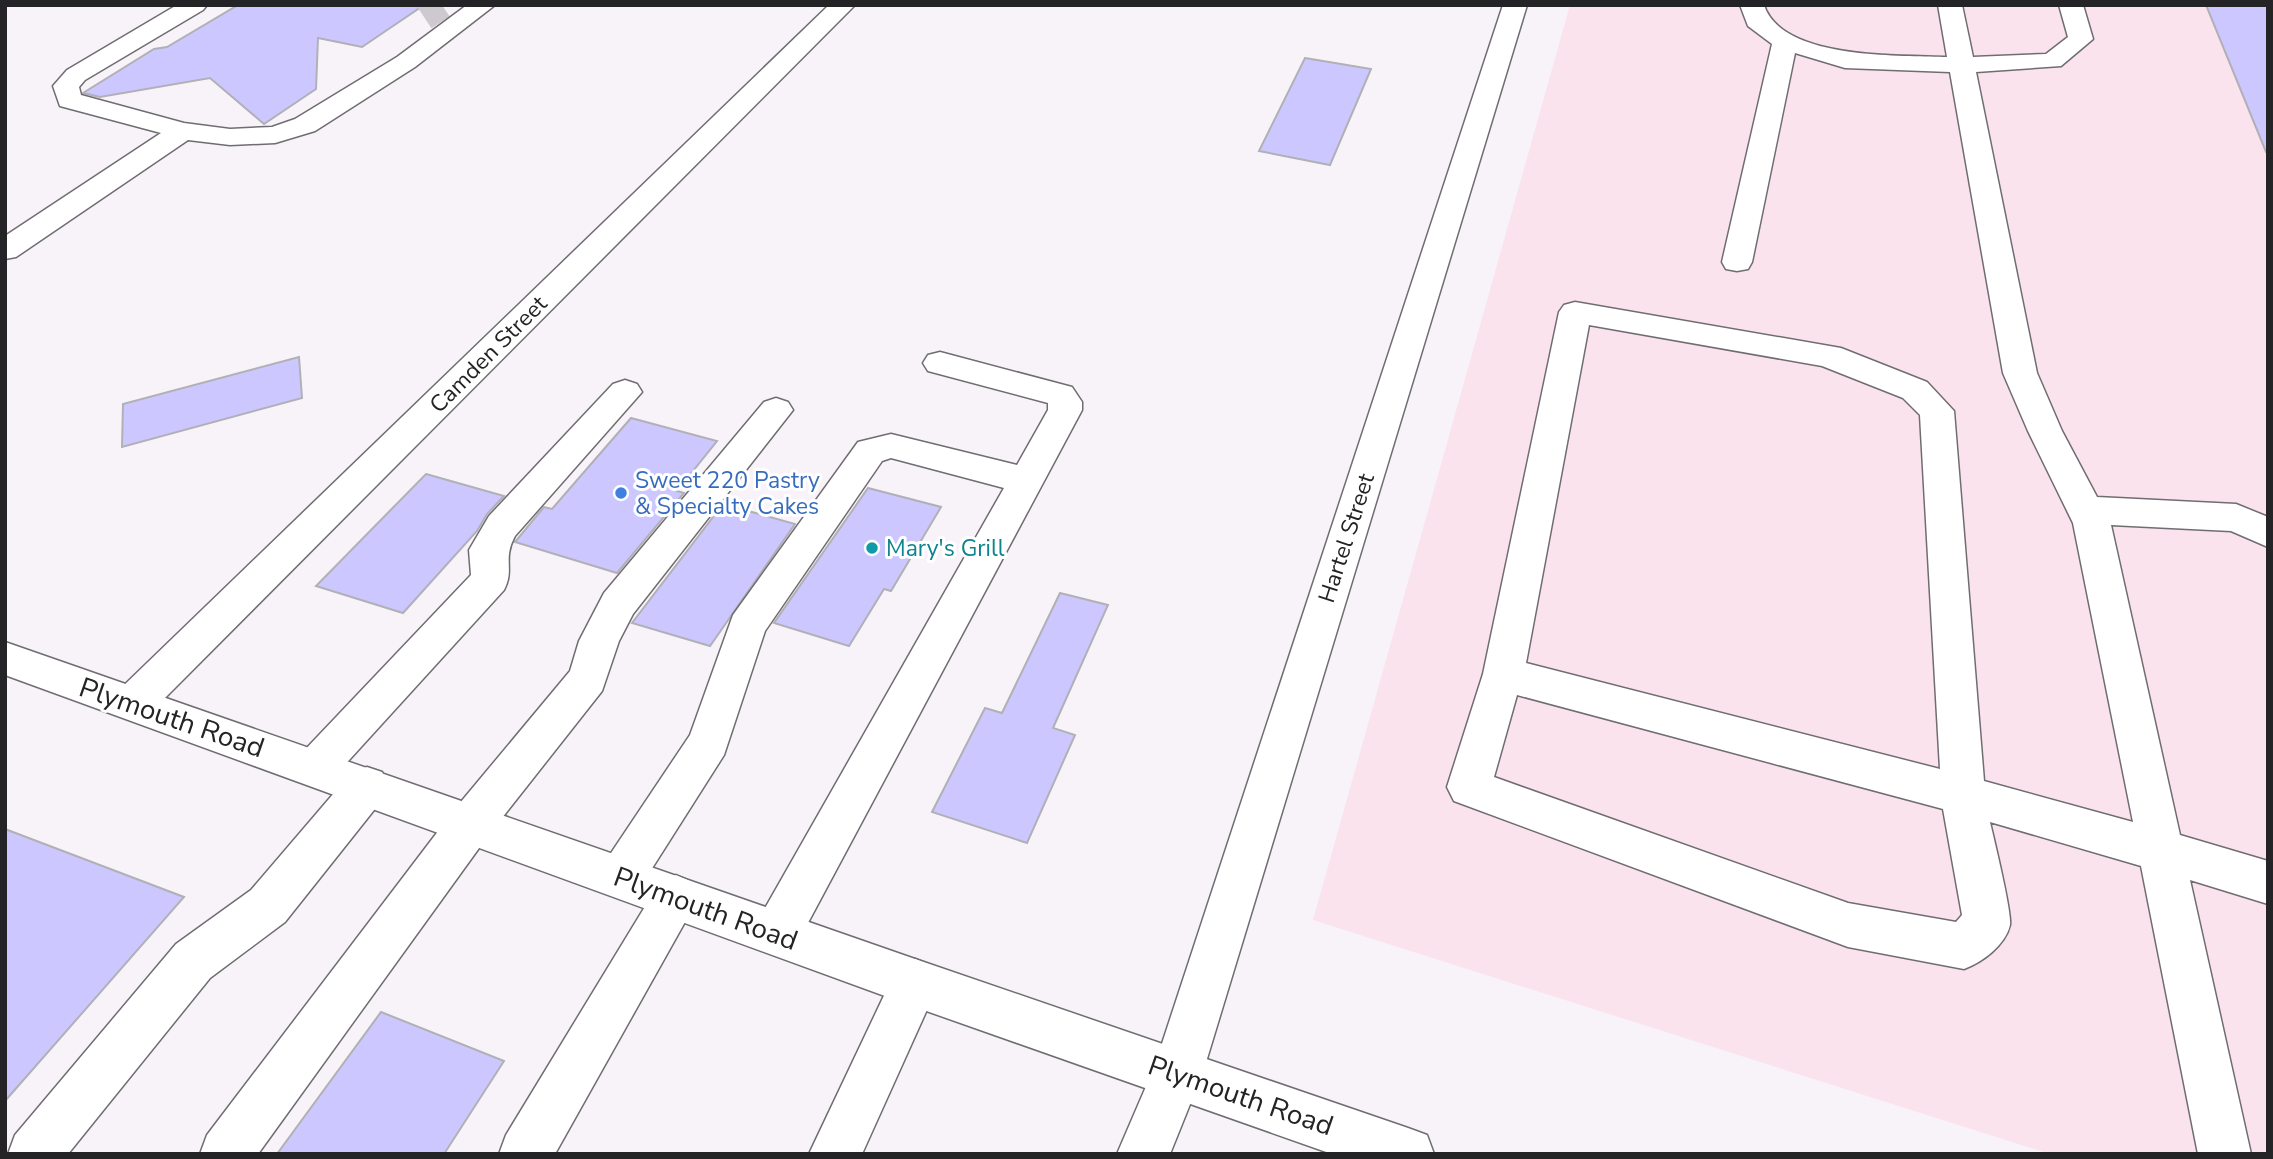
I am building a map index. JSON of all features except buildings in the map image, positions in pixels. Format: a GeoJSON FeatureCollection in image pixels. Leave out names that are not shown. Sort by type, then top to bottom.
{"type":"FeatureCollection","features":[{"type":"Feature","properties":{"kind":"street"},"geometry":{"type":"LineString","coordinates":[[195,5],[76,75],[66,86],[69,100],[183,131],[230,137],[275,135],[305,125],[336,107],[413,41],[482,5]]}},
{"type":"Feature","properties":{"kind":"street","name":"Camden Street"},"geometry":{"type":"LineString","coordinates":[[133,703],[843,5]]}},
{"type":"Feature","properties":{"kind":"street","name":"Hartel Street"},"geometry":{"type":"LineString","coordinates":[[1143,1154],[1178,1072],[1515,5]]}},
{"type":"Feature","properties":{"kind":"street"},"geometry":{"type":"LineString","coordinates":[[1752,5],[1757,21],[1785,42],[1846,60],[1961,65],[2052,61],[2081,39],[2071,5]]}},
{"type":"Feature","properties":{"kind":"street"},"geometry":{"type":"LineString","coordinates":[[1950,5],[2020,373],[2045,431],[2092,523],[2225,1154]]}},
{"type":"Feature","properties":{"kind":"street"},"geometry":{"type":"LineString","coordinates":[[1737,262],[1785,42]]}},
{"type":"Feature","properties":{"kind":"street"},"geometry":{"type":"LineString","coordinates":[[5,250],[183,131]]}},
{"type":"Feature","properties":{"kind":"street"},"geometry":{"type":"LineString","coordinates":[[1575,312],[1829,356],[1915,390],[1937,411],[1963,796],[1987,923],[1964,946],[1848,925],[1469,787],[1503,674],[1575,312]]}},
{"type":"Feature","properties":{"kind":"street"},"geometry":{"type":"LineString","coordinates":[[777,933],[1061,419],[1065,402],[1060,396],[940,363]]}},
{"type":"Feature","properties":{"kind":"street"},"geometry":{"type":"LineString","coordinates":[[315,768],[490,579],[488,550],[502,526],[625,392]]}},
{"type":"Feature","properties":{"kind":"street"},"geometry":{"type":"LineString","coordinates":[[226,1154],[471,823],[588,679],[599,641],[618,604],[776,410]]}},
{"type":"Feature","properties":{"kind":"street"},"geometry":{"type":"LineString","coordinates":[[621,877],[709,742],[747,626],[870,451],[891,446],[1027,481]]}},
{"type":"Feature","properties":{"kind":"street"},"geometry":{"type":"LineString","coordinates":[[2086,510],[2236,517],[2268,533]]}},
{"type":"Feature","properties":{"kind":"street","name":"Plymouth Road"},"geometry":{"type":"LineString","coordinates":[[5,658],[915,983],[1178,1072],[1408,1154]]}},
{"type":"Feature","properties":{"kind":"street"},"geometry":{"type":"LineString","coordinates":[[1503,674],[2161,849],[2268,883]]}},
{"type":"Feature","properties":{"kind":"street"},"geometry":{"type":"LineString","coordinates":[[34,1154],[193,961],[268,906],[367,786]]}},
{"type":"Feature","properties":{"kind":"street"},"geometry":{"type":"LineString","coordinates":[[525,1154],[676,897]]}},
{"type":"Feature","properties":{"kind":"street"},"geometry":{"type":"LineString","coordinates":[[835,1154],[915,983]]}},
{"type":"Feature","properties":{"kind":"shaded area"},"geometry":{"type":"Polygon","coordinates":[[[1570,5],[2268,5],[2268,1154],[2050,1154],[1313,920],[1570,5]]]}},
{"type":"Feature","properties":{"kind":"tunnel"},"geometry":{"type":"LineString","coordinates":[[424,17],[442,5]]}},
{"type":"Feature","properties":{"kind":"place","name":"Sweet 220 Pastry & Specialty Cakes"},"geometry":{"type":"Point","coordinates":[621,493]}},
{"type":"Feature","properties":{"kind":"place","name":"Mary's Grill"},"geometry":{"type":"Point","coordinates":[872,548]}}]}
